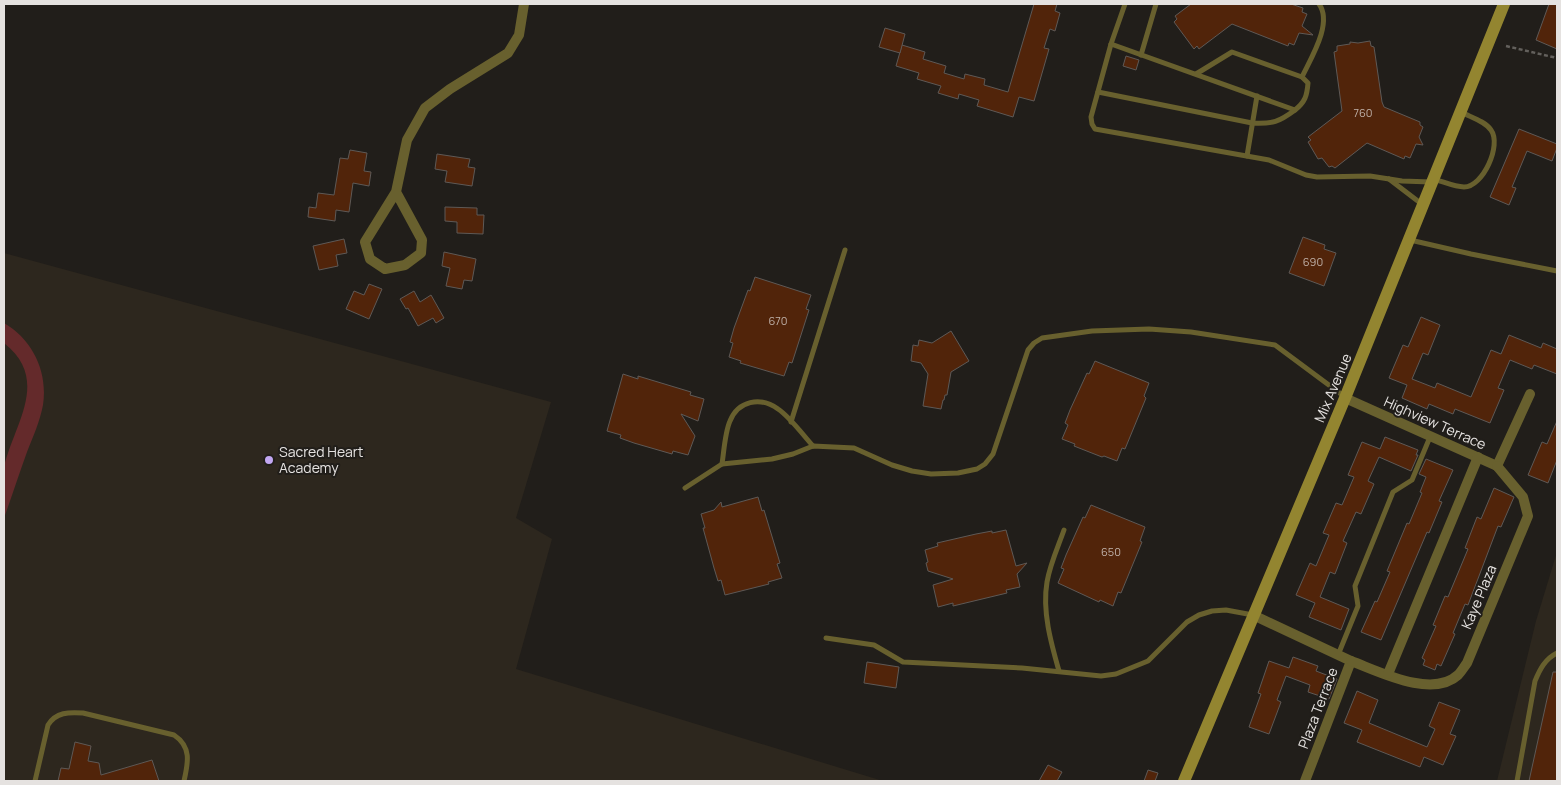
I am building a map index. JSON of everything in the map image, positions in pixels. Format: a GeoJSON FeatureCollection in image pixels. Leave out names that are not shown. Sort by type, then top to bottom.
{"type":"FeatureCollection","features":[{"type":"Feature","properties":{"kind":"street"},"geometry":{"type":"LineString","coordinates":[[396,192],[422,240],[421,253],[405,266],[385,269],[370,259],[365,242],[396,192],[407,140],[425,108],[508,54],[519,35],[524,4]]}},
{"type":"Feature","properties":{"kind":"street","name":"Mix Avenue"},"geometry":{"type":"LineString","coordinates":[[1184,781],[1345,398],[1504,4]]}},
{"type":"Feature","properties":{"kind":"street","name":"Highview Terrace"},"geometry":{"type":"LineString","coordinates":[[1345,398],[1497,466],[1530,394]]}},
{"type":"Feature","properties":{"kind":"street"},"geometry":{"type":"LineString","coordinates":[[1388,674],[1478,458]]}},
{"type":"Feature","properties":{"kind":"street","name":"Kaye Plaza"},"geometry":{"type":"LineString","coordinates":[[1351,661],[1412,683],[1434,684],[1445,682],[1457,676],[1467,663],[1528,516],[1523,497],[1497,466]]}},
{"type":"Feature","properties":{"kind":"street","name":"Plaza Terrace"},"geometry":{"type":"LineString","coordinates":[[1253,615],[1351,661],[1305,781]]}},
{"type":"Feature","properties":{"kind":"lane"},"geometry":{"type":"LineString","coordinates":[[1125,4],[1111,44],[1091,117],[1095,129],[1269,160],[1306,175],[1317,177],[1370,176],[1432,181],[1464,187],[1473,184],[1482,176],[1490,161],[1494,148],[1494,138],[1491,130],[1484,124],[1460,112]]}},
{"type":"Feature","properties":{"kind":"lane"},"geometry":{"type":"LineString","coordinates":[[1141,54],[1156,4]]}},
{"type":"Feature","properties":{"kind":"lane"},"geometry":{"type":"LineString","coordinates":[[1302,77],[1322,32],[1324,17],[1323,8],[1320,4]]}},
{"type":"Feature","properties":{"kind":"lane"},"geometry":{"type":"LineString","coordinates":[[1111,44],[1295,110]]}},
{"type":"Feature","properties":{"kind":"lane"},"geometry":{"type":"LineString","coordinates":[[1098,92],[1252,123],[1272,124],[1285,118],[1303,104],[1307,96],[1308,83],[1302,77],[1232,52],[1196,74]]}},
{"type":"Feature","properties":{"kind":"lane"},"geometry":{"type":"LineString","coordinates":[[1247,156],[1257,96]]}},
{"type":"Feature","properties":{"kind":"lane"},"geometry":{"type":"LineString","coordinates":[[1389,179],[1423,205]]}},
{"type":"Feature","properties":{"kind":"lane"},"geometry":{"type":"LineString","coordinates":[[1410,240],[1557,271]]}},
{"type":"Feature","properties":{"kind":"lane"},"geometry":{"type":"LineString","coordinates":[[791,422],[845,250]]}},
{"type":"Feature","properties":{"kind":"lane"},"geometry":{"type":"LineString","coordinates":[[685,488],[722,464],[772,459],[793,454],[812,446],[854,448],[892,465],[931,474],[958,473],[977,469],[985,464],[993,454],[1005,422],[1024,358],[1034,343],[1042,338],[1100,330],[1171,330],[1275,345],[1345,398]]}},
{"type":"Feature","properties":{"kind":"lane"},"geometry":{"type":"LineString","coordinates":[[722,464],[729,422],[739,407],[752,401],[762,402],[778,408],[812,446]]}},
{"type":"Feature","properties":{"kind":"lane"},"geometry":{"type":"LineString","coordinates":[[1338,655],[1358,606],[1355,586],[1394,492],[1412,480],[1430,436]]}},
{"type":"Feature","properties":{"kind":"lane"},"geometry":{"type":"LineString","coordinates":[[1059,671],[1051,640],[1046,606],[1047,583],[1053,559],[1064,530]]}},
{"type":"Feature","properties":{"kind":"lane"},"geometry":{"type":"LineString","coordinates":[[826,638],[874,645],[903,662],[1059,671],[1101,676],[1116,674],[1148,661],[1187,622],[1199,615],[1212,611],[1226,610],[1253,615]]}},
{"type":"Feature","properties":{"kind":"lane"},"geometry":{"type":"LineString","coordinates":[[1517,781],[1536,681],[1542,665],[1552,655],[1557,653]]}},
{"type":"Feature","properties":{"kind":"lane"},"geometry":{"type":"LineString","coordinates":[[35,781],[48,725],[57,716],[73,712],[174,735],[180,739],[188,754],[184,781]]}},
{"type":"Feature","properties":{"kind":"path"},"geometry":{"type":"LineString","coordinates":[[1506,46],[1557,58]]}},
{"type":"Feature","properties":{"kind":"shaded area","name":"Sacred Heart Academy"},"geometry":{"type":"Polygon","coordinates":[[[4,253],[551,402],[516,518],[552,539],[516,669],[883,781],[4,781],[4,253]]]}},
{"type":"Feature","properties":{"kind":"shaded area"},"geometry":{"type":"Polygon","coordinates":[[[4,323],[23,338],[36,358],[41,369],[44,393],[38,423],[4,518],[4,467],[21,419],[27,387],[25,372],[18,357],[4,343],[4,323]]]}},
{"type":"Feature","properties":{"kind":"shaded area"},"geometry":{"type":"Polygon","coordinates":[[[1557,552],[1557,781],[1497,781],[1536,621],[1557,552]]]}},
{"type":"Feature","properties":{"kind":"building"},"geometry":{"type":"Polygon","coordinates":[[[1034,4],[1057,4],[1055,11],[1060,13],[1055,31],[1050,29],[1044,48],[1049,49],[1034,101],[1019,97],[1013,117],[977,106],[979,100],[959,94],[958,99],[938,93],[941,86],[917,79],[919,73],[896,66],[902,45],[925,52],[923,59],[946,66],[944,73],[964,79],[965,74],[985,79],[984,85],[1008,92],[1034,4]]]}},
{"type":"Feature","properties":{"kind":"building"},"geometry":{"type":"Polygon","coordinates":[[[1191,4],[1291,4],[1303,8],[1302,12],[1307,14],[1302,26],[1313,35],[1299,33],[1294,45],[1289,43],[1288,46],[1232,24],[1199,49],[1197,46],[1194,49],[1174,22],[1177,19],[1175,16],[1191,4]]]}},
{"type":"Feature","properties":{"kind":"building"},"geometry":{"type":"Polygon","coordinates":[[[1549,4],[1557,4],[1557,49],[1536,40],[1549,4]]]}},
{"type":"Feature","properties":{"kind":"building"},"geometry":{"type":"Polygon","coordinates":[[[885,28],[905,34],[900,53],[879,47],[885,28]]]}},
{"type":"Feature","properties":{"kind":"building"},"geometry":{"type":"Polygon","coordinates":[[[1370,41],[1371,46],[1374,47],[1384,107],[1420,122],[1420,125],[1423,127],[1419,137],[1423,145],[1416,144],[1410,158],[1405,156],[1404,159],[1367,143],[1335,168],[1329,167],[1322,158],[1318,159],[1308,142],[1311,140],[1308,137],[1342,111],[1334,52],[1337,51],[1337,46],[1350,44],[1350,42],[1370,41]]]}},
{"type":"Feature","properties":{"kind":"building"},"geometry":{"type":"Polygon","coordinates":[[[1126,56],[1139,60],[1136,70],[1123,66],[1126,56]]]}},
{"type":"Feature","properties":{"kind":"building"},"geometry":{"type":"Polygon","coordinates":[[[1519,129],[1557,144],[1557,148],[1552,161],[1527,151],[1512,187],[1516,188],[1509,205],[1490,197],[1519,129]]]}},
{"type":"Feature","properties":{"kind":"building"},"geometry":{"type":"Polygon","coordinates":[[[350,150],[367,153],[364,171],[371,172],[369,186],[353,183],[349,212],[336,210],[335,221],[308,217],[309,207],[316,208],[318,193],[334,195],[340,158],[348,159],[350,150]]]}},
{"type":"Feature","properties":{"kind":"building"},"geometry":{"type":"Polygon","coordinates":[[[437,154],[470,159],[468,167],[475,168],[472,186],[445,182],[447,171],[435,169],[437,154]]]}},
{"type":"Feature","properties":{"kind":"building"},"geometry":{"type":"Polygon","coordinates":[[[445,207],[477,208],[477,215],[484,215],[483,234],[457,233],[457,222],[445,221],[445,207]]]}},
{"type":"Feature","properties":{"kind":"building"},"geometry":{"type":"Polygon","coordinates":[[[1303,237],[1325,245],[1324,249],[1336,253],[1324,286],[1289,273],[1303,237]]]}},
{"type":"Feature","properties":{"kind":"building"},"geometry":{"type":"Polygon","coordinates":[[[344,239],[347,253],[336,255],[338,266],[319,270],[313,246],[344,239]]]}},
{"type":"Feature","properties":{"kind":"building"},"geometry":{"type":"Polygon","coordinates":[[[444,252],[476,259],[472,281],[464,280],[462,289],[446,286],[450,268],[442,266],[444,252]]]}},
{"type":"Feature","properties":{"kind":"building"},"geometry":{"type":"Polygon","coordinates":[[[755,277],[811,295],[806,309],[809,310],[792,363],[789,362],[784,376],[740,363],[741,361],[729,357],[733,343],[730,342],[734,328],[748,290],[750,291],[755,277]]]}},
{"type":"Feature","properties":{"kind":"building"},"geometry":{"type":"Polygon","coordinates":[[[369,284],[382,289],[369,319],[346,309],[354,291],[364,295],[369,284]]]}},
{"type":"Feature","properties":{"kind":"building"},"geometry":{"type":"Polygon","coordinates":[[[414,291],[420,302],[431,295],[444,318],[436,323],[433,318],[418,326],[408,308],[406,309],[400,299],[414,291]]]}},
{"type":"Feature","properties":{"kind":"building"},"geometry":{"type":"Polygon","coordinates":[[[1421,317],[1440,325],[1428,355],[1423,353],[1412,379],[1435,388],[1437,383],[1471,397],[1491,350],[1501,354],[1509,335],[1541,348],[1543,343],[1557,349],[1557,374],[1534,365],[1532,369],[1510,360],[1498,388],[1504,390],[1490,423],[1455,409],[1453,414],[1429,404],[1427,409],[1402,398],[1407,385],[1389,378],[1403,345],[1408,347],[1421,317]]]}},
{"type":"Feature","properties":{"kind":"building"},"geometry":{"type":"Polygon","coordinates":[[[951,331],[969,361],[951,372],[947,395],[945,395],[941,409],[923,406],[928,374],[921,363],[911,361],[913,345],[918,346],[919,340],[932,343],[951,331]]]}},
{"type":"Feature","properties":{"kind":"building"},"geometry":{"type":"Polygon","coordinates":[[[1095,361],[1149,383],[1144,396],[1146,398],[1125,449],[1122,448],[1117,461],[1074,446],[1075,444],[1062,439],[1068,425],[1065,423],[1070,410],[1087,373],[1089,374],[1095,361]]]}},
{"type":"Feature","properties":{"kind":"building"},"geometry":{"type":"Polygon","coordinates":[[[623,374],[638,379],[638,376],[691,392],[690,395],[704,399],[698,421],[681,414],[695,436],[688,455],[673,451],[672,454],[634,443],[620,438],[621,435],[607,431],[623,374]]]}},
{"type":"Feature","properties":{"kind":"building"},"geometry":{"type":"Polygon","coordinates":[[[1557,421],[1557,460],[1548,483],[1528,475],[1542,442],[1547,444],[1557,421]]]}},
{"type":"Feature","properties":{"kind":"building"},"geometry":{"type":"Polygon","coordinates":[[[1385,437],[1418,450],[1416,455],[1418,455],[1411,471],[1379,457],[1368,481],[1374,484],[1361,514],[1356,512],[1343,541],[1347,543],[1335,574],[1330,572],[1320,597],[1349,609],[1341,630],[1309,617],[1315,603],[1296,595],[1310,563],[1316,566],[1329,535],[1323,533],[1336,503],[1342,505],[1354,477],[1348,475],[1362,442],[1380,449],[1385,437]]]}},
{"type":"Feature","properties":{"kind":"building"},"geometry":{"type":"Polygon","coordinates":[[[1426,459],[1453,470],[1439,501],[1442,502],[1429,533],[1427,532],[1381,640],[1361,632],[1375,601],[1377,602],[1390,572],[1387,571],[1422,493],[1420,492],[1426,477],[1419,474],[1426,459]]]}},
{"type":"Feature","properties":{"kind":"building"},"geometry":{"type":"Polygon","coordinates":[[[1494,488],[1514,497],[1501,527],[1498,526],[1468,605],[1465,604],[1453,633],[1455,634],[1441,666],[1437,664],[1435,670],[1423,665],[1425,660],[1422,658],[1436,626],[1433,625],[1445,596],[1448,597],[1468,549],[1465,548],[1477,517],[1481,519],[1494,488]]]}},
{"type":"Feature","properties":{"kind":"building"},"geometry":{"type":"Polygon","coordinates":[[[758,497],[762,511],[764,510],[780,563],[777,564],[782,578],[768,582],[769,584],[725,595],[721,580],[718,581],[714,568],[701,514],[714,510],[721,502],[722,507],[758,497]]]}},
{"type":"Feature","properties":{"kind":"building"},"geometry":{"type":"Polygon","coordinates":[[[1091,505],[1145,527],[1140,541],[1142,542],[1121,593],[1118,592],[1113,606],[1100,600],[1099,602],[1058,583],[1064,569],[1061,568],[1066,555],[1083,517],[1085,518],[1091,505]]]}},
{"type":"Feature","properties":{"kind":"building"},"geometry":{"type":"Polygon","coordinates":[[[1006,530],[1016,566],[1027,563],[1017,574],[1020,587],[1006,590],[1007,593],[953,606],[953,603],[938,607],[933,585],[953,579],[928,571],[925,550],[938,546],[937,543],[976,534],[1006,530]]]}},
{"type":"Feature","properties":{"kind":"building"},"geometry":{"type":"Polygon","coordinates":[[[1293,657],[1318,666],[1316,671],[1337,679],[1329,699],[1308,692],[1310,685],[1286,676],[1277,700],[1281,702],[1269,734],[1249,727],[1261,694],[1258,693],[1269,661],[1289,668],[1293,657]]]}},
{"type":"Feature","properties":{"kind":"building"},"geometry":{"type":"Polygon","coordinates":[[[867,662],[899,667],[896,688],[864,683],[867,662]]]}},
{"type":"Feature","properties":{"kind":"building"},"geometry":{"type":"Polygon","coordinates":[[[1553,672],[1557,672],[1557,781],[1529,781],[1553,672]]]}},
{"type":"Feature","properties":{"kind":"building"},"geometry":{"type":"Polygon","coordinates":[[[1357,691],[1378,700],[1369,723],[1427,747],[1435,729],[1429,726],[1439,702],[1460,710],[1450,734],[1456,736],[1443,765],[1424,757],[1420,767],[1357,742],[1362,730],[1344,723],[1357,691]]]}},
{"type":"Feature","properties":{"kind":"building"},"geometry":{"type":"Polygon","coordinates":[[[75,742],[91,746],[88,761],[99,763],[101,775],[152,760],[159,781],[58,781],[61,768],[69,769],[75,742]]]}},
{"type":"Feature","properties":{"kind":"building"},"geometry":{"type":"Polygon","coordinates":[[[1048,765],[1062,772],[1057,781],[1039,781],[1048,765]]]}},
{"type":"Feature","properties":{"kind":"building"},"geometry":{"type":"Polygon","coordinates":[[[1148,770],[1158,773],[1155,781],[1144,781],[1148,770]]]}},
{"type":"Feature","properties":{"kind":"place","name":"Sacred Heart Academy"},"geometry":{"type":"Point","coordinates":[269,460]}}]}
